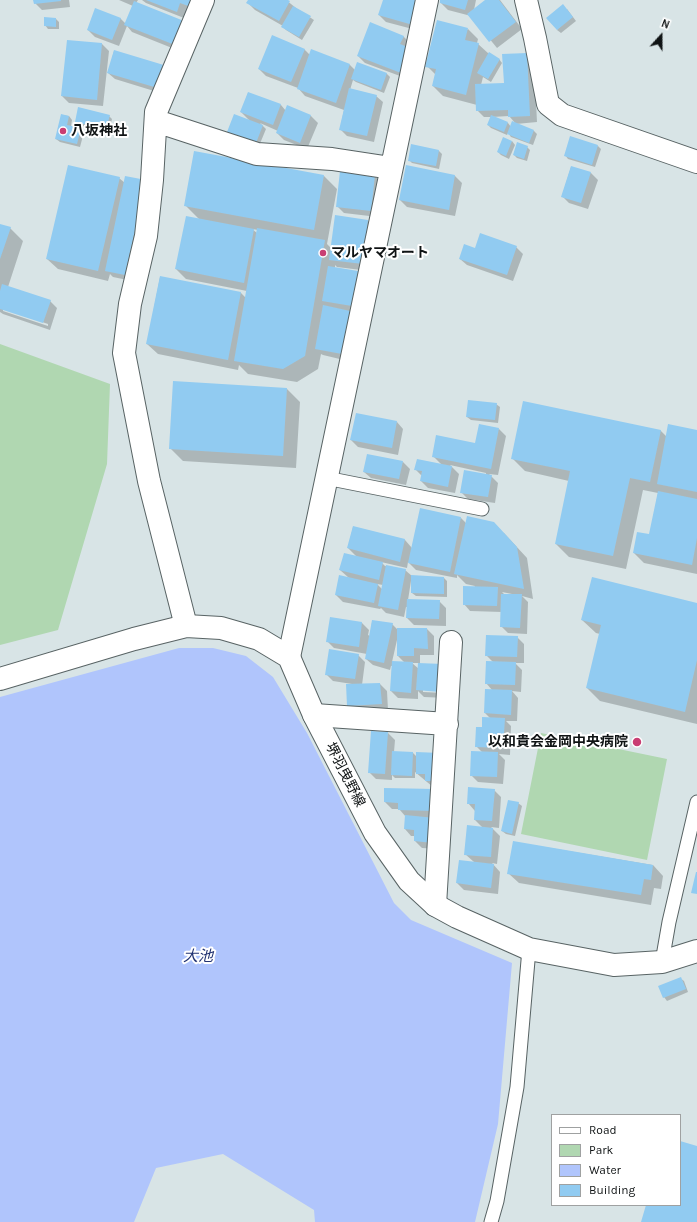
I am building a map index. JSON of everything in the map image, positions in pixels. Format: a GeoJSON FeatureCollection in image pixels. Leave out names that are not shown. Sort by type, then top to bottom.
{"type":"FeatureCollection","features":[{"type":"Feature","properties":{"kind":"street"},"geometry":{"type":"LineString","coordinates":[[186,626],[149,481],[124,353],[130,304],[146,236],[152,180],[156,112],[203,0]]}},
{"type":"Feature","properties":{"kind":"street"},"geometry":{"type":"LineString","coordinates":[[0,679],[186,626],[221,628],[259,639],[289,657],[427,0]]}},
{"type":"Feature","properties":{"kind":"street"},"geometry":{"type":"LineString","coordinates":[[526,0],[548,104],[562,115],[697,162]]}},
{"type":"Feature","properties":{"kind":"street"},"geometry":{"type":"LineString","coordinates":[[156,121],[257,154],[332,159],[391,168]]}},
{"type":"Feature","properties":{"kind":"street"},"geometry":{"type":"LineString","coordinates":[[436,905],[451,642]]}},
{"type":"Feature","properties":{"kind":"street","name":"堺羽曳野線"},"geometry":{"type":"LineString","coordinates":[[289,657],[314,715],[375,833],[410,882],[436,905],[457,917],[529,949],[614,965],[662,962],[697,951]]}},
{"type":"Feature","properties":{"kind":"street"},"geometry":{"type":"LineString","coordinates":[[314,715],[447,724]]}},
{"type":"Feature","properties":{"kind":"lane"},"geometry":{"type":"LineString","coordinates":[[326,478],[482,510]]}},
{"type":"Feature","properties":{"kind":"lane"},"geometry":{"type":"LineString","coordinates":[[662,962],[669,922],[697,802]]}},
{"type":"Feature","properties":{"kind":"lane"},"geometry":{"type":"LineString","coordinates":[[491,1222],[497,1201],[517,1087],[529,949]]}},
{"type":"Feature","properties":{"kind":"green space"},"geometry":{"type":"Polygon","coordinates":[[[0,344],[110,384],[107,464],[58,630],[0,645],[0,344]]]}},
{"type":"Feature","properties":{"kind":"green space"},"geometry":{"type":"Polygon","coordinates":[[[541,733],[667,759],[647,860],[521,834],[541,733]]]}},
{"type":"Feature","properties":{"kind":"water","name":"大池"},"geometry":{"type":"Polygon","coordinates":[[[179,648],[213,648],[246,656],[273,677],[307,733],[394,903],[411,920],[512,963],[498,1124],[475,1222],[315,1222],[314,1210],[223,1154],[156,1168],[134,1222],[0,1222],[0,697],[179,648]]]}},
{"type":"Feature","properties":{"kind":"building"},"geometry":{"type":"Polygon","coordinates":[[[33,0],[61,0],[61,1],[34,4],[33,0]]]}},
{"type":"Feature","properties":{"kind":"building"},"geometry":{"type":"Polygon","coordinates":[[[146,0],[193,0],[191,7],[180,3],[177,12],[146,0]]]}},
{"type":"Feature","properties":{"kind":"building"},"geometry":{"type":"Polygon","coordinates":[[[248,0],[290,1],[279,21],[246,3],[248,0]]]}},
{"type":"Feature","properties":{"kind":"building"},"geometry":{"type":"Polygon","coordinates":[[[383,0],[414,0],[420,2],[413,25],[378,15],[383,0]]]}},
{"type":"Feature","properties":{"kind":"building"},"geometry":{"type":"Polygon","coordinates":[[[440,0],[468,0],[465,10],[440,3],[440,0]]]}},
{"type":"Feature","properties":{"kind":"building"},"geometry":{"type":"Polygon","coordinates":[[[485,0],[499,0],[516,22],[489,42],[467,14],[485,0]]]}},
{"type":"Feature","properties":{"kind":"building"},"geometry":{"type":"Polygon","coordinates":[[[134,1],[184,21],[175,45],[124,25],[134,1]]]}},
{"type":"Feature","properties":{"kind":"building"},"geometry":{"type":"Polygon","coordinates":[[[563,4],[573,17],[557,30],[546,18],[563,4]]]}},
{"type":"Feature","properties":{"kind":"building"},"geometry":{"type":"Polygon","coordinates":[[[293,6],[311,16],[299,37],[281,27],[293,6]]]}},
{"type":"Feature","properties":{"kind":"building"},"geometry":{"type":"Polygon","coordinates":[[[95,8],[121,18],[112,40],[87,30],[95,8]]]}},
{"type":"Feature","properties":{"kind":"building"},"geometry":{"type":"Polygon","coordinates":[[[44,17],[56,18],[56,27],[44,26],[44,17]]]}},
{"type":"Feature","properties":{"kind":"building"},"geometry":{"type":"Polygon","coordinates":[[[437,20],[468,28],[465,40],[479,43],[466,95],[432,86],[436,69],[425,67],[437,20]]]}},
{"type":"Feature","properties":{"kind":"building"},"geometry":{"type":"Polygon","coordinates":[[[370,22],[404,36],[400,44],[410,48],[401,73],[357,56],[370,22]]]}},
{"type":"Feature","properties":{"kind":"building"},"geometry":{"type":"Polygon","coordinates":[[[272,35],[305,49],[291,82],[258,69],[272,35]]]}},
{"type":"Feature","properties":{"kind":"building"},"geometry":{"type":"Polygon","coordinates":[[[67,40],[102,43],[97,100],[61,96],[67,40]]]}},
{"type":"Feature","properties":{"kind":"building"},"geometry":{"type":"Polygon","coordinates":[[[311,49],[350,64],[336,103],[297,89],[311,49]]]}},
{"type":"Feature","properties":{"kind":"building"},"geometry":{"type":"Polygon","coordinates":[[[114,50],[167,66],[161,89],[107,73],[114,50]]]}},
{"type":"Feature","properties":{"kind":"building"},"geometry":{"type":"Polygon","coordinates":[[[489,52],[500,59],[488,79],[477,73],[489,52]]]}},
{"type":"Feature","properties":{"kind":"building"},"geometry":{"type":"Polygon","coordinates":[[[527,53],[530,116],[508,117],[508,110],[476,111],[475,84],[504,83],[502,54],[527,53]]]}},
{"type":"Feature","properties":{"kind":"building"},"geometry":{"type":"Polygon","coordinates":[[[357,62],[387,73],[381,90],[351,79],[357,62]]]}},
{"type":"Feature","properties":{"kind":"building"},"geometry":{"type":"Polygon","coordinates":[[[349,88],[377,95],[367,136],[339,130],[349,88]]]}},
{"type":"Feature","properties":{"kind":"building"},"geometry":{"type":"Polygon","coordinates":[[[248,92],[281,104],[273,125],[240,112],[248,92]]]}},
{"type":"Feature","properties":{"kind":"building"},"geometry":{"type":"Polygon","coordinates":[[[287,105],[311,115],[300,143],[276,133],[287,105]]]}},
{"type":"Feature","properties":{"kind":"building"},"geometry":{"type":"Polygon","coordinates":[[[78,107],[110,115],[106,129],[75,122],[78,107]]]}},
{"type":"Feature","properties":{"kind":"building"},"geometry":{"type":"Polygon","coordinates":[[[61,114],[69,116],[67,125],[81,128],[77,144],[55,139],[61,114]]]}},
{"type":"Feature","properties":{"kind":"building"},"geometry":{"type":"Polygon","coordinates":[[[234,114],[263,125],[256,143],[227,132],[234,114]]]}},
{"type":"Feature","properties":{"kind":"building"},"geometry":{"type":"Polygon","coordinates":[[[491,115],[508,122],[504,132],[487,125],[491,115]]]}},
{"type":"Feature","properties":{"kind":"building"},"geometry":{"type":"Polygon","coordinates":[[[512,121],[534,130],[529,143],[507,134],[512,121]]]}},
{"type":"Feature","properties":{"kind":"building"},"geometry":{"type":"Polygon","coordinates":[[[570,136],[598,145],[592,165],[564,156],[570,136]]]}},
{"type":"Feature","properties":{"kind":"building"},"geometry":{"type":"Polygon","coordinates":[[[503,137],[512,141],[506,156],[497,152],[503,137]]]}},
{"type":"Feature","properties":{"kind":"building"},"geometry":{"type":"Polygon","coordinates":[[[517,142],[528,146],[524,159],[513,155],[517,142]]]}},
{"type":"Feature","properties":{"kind":"building"},"geometry":{"type":"Polygon","coordinates":[[[411,144],[439,150],[436,166],[408,161],[411,144]]]}},
{"type":"Feature","properties":{"kind":"building"},"geometry":{"type":"Polygon","coordinates":[[[194,151],[324,175],[314,230],[184,206],[194,151]]]}},
{"type":"Feature","properties":{"kind":"building"},"geometry":{"type":"Polygon","coordinates":[[[68,165],[120,177],[98,271],[46,259],[68,165]]]}},
{"type":"Feature","properties":{"kind":"building"},"geometry":{"type":"Polygon","coordinates":[[[406,165],[455,175],[449,210],[399,200],[406,165]]]}},
{"type":"Feature","properties":{"kind":"building"},"geometry":{"type":"Polygon","coordinates":[[[571,166],[591,172],[581,203],[561,197],[571,166]]]}},
{"type":"Feature","properties":{"kind":"building"},"geometry":{"type":"Polygon","coordinates":[[[340,171],[375,175],[371,211],[336,207],[340,171]]]}},
{"type":"Feature","properties":{"kind":"building"},"geometry":{"type":"Polygon","coordinates":[[[125,176],[146,180],[125,275],[105,271],[125,176]]]}},
{"type":"Feature","properties":{"kind":"building"},"geometry":{"type":"Polygon","coordinates":[[[335,215],[368,220],[363,264],[329,260],[335,215]]]}},
{"type":"Feature","properties":{"kind":"building"},"geometry":{"type":"Polygon","coordinates":[[[186,216],[254,229],[244,283],[175,269],[186,216]]]}},
{"type":"Feature","properties":{"kind":"building"},"geometry":{"type":"Polygon","coordinates":[[[0,224],[11,227],[0,259],[0,224]]]}},
{"type":"Feature","properties":{"kind":"building"},"geometry":{"type":"Polygon","coordinates":[[[257,228],[325,240],[305,356],[283,369],[234,361],[257,228]]]}},
{"type":"Feature","properties":{"kind":"building"},"geometry":{"type":"Polygon","coordinates":[[[480,233],[517,246],[507,275],[459,259],[464,244],[475,248],[480,233]]]}},
{"type":"Feature","properties":{"kind":"building"},"geometry":{"type":"Polygon","coordinates":[[[328,266],[358,271],[352,306],[322,301],[328,266]]]}},
{"type":"Feature","properties":{"kind":"building"},"geometry":{"type":"Polygon","coordinates":[[[160,276],[241,292],[228,360],[146,344],[160,276]]]}},
{"type":"Feature","properties":{"kind":"building"},"geometry":{"type":"Polygon","coordinates":[[[2,284],[51,300],[43,323],[0,309],[0,291],[2,284]]]}},
{"type":"Feature","properties":{"kind":"building"},"geometry":{"type":"Polygon","coordinates":[[[323,305],[350,311],[342,354],[315,349],[323,305]]]}},
{"type":"Feature","properties":{"kind":"building"},"geometry":{"type":"Polygon","coordinates":[[[173,381],[287,388],[283,456],[169,449],[173,381]]]}},
{"type":"Feature","properties":{"kind":"building"},"geometry":{"type":"Polygon","coordinates":[[[468,400],[497,403],[495,420],[466,417],[468,400]]]}},
{"type":"Feature","properties":{"kind":"building"},"geometry":{"type":"Polygon","coordinates":[[[523,401],[661,430],[650,482],[630,478],[613,556],[555,544],[570,471],[511,459],[523,401]]]}},
{"type":"Feature","properties":{"kind":"building"},"geometry":{"type":"Polygon","coordinates":[[[356,413],[397,421],[392,448],[350,440],[356,413]]]}},
{"type":"Feature","properties":{"kind":"building"},"geometry":{"type":"Polygon","coordinates":[[[479,424],[499,428],[491,469],[432,457],[436,435],[475,443],[479,424]]]}},
{"type":"Feature","properties":{"kind":"building"},"geometry":{"type":"Polygon","coordinates":[[[668,424],[697,430],[697,492],[657,484],[668,424]]]}},
{"type":"Feature","properties":{"kind":"building"},"geometry":{"type":"Polygon","coordinates":[[[367,454],[403,461],[399,479],[363,472],[367,454]]]}},
{"type":"Feature","properties":{"kind":"building"},"geometry":{"type":"Polygon","coordinates":[[[417,459],[452,466],[448,487],[420,481],[422,471],[414,470],[417,459]]]}},
{"type":"Feature","properties":{"kind":"building"},"geometry":{"type":"Polygon","coordinates":[[[464,470],[492,475],[488,497],[460,493],[464,470]]]}},
{"type":"Feature","properties":{"kind":"building"},"geometry":{"type":"Polygon","coordinates":[[[658,491],[697,499],[697,538],[692,565],[633,553],[637,532],[649,534],[658,491]]]}},
{"type":"Feature","properties":{"kind":"building"},"geometry":{"type":"Polygon","coordinates":[[[420,508],[461,517],[450,572],[408,563],[420,508]]]}},
{"type":"Feature","properties":{"kind":"building"},"geometry":{"type":"Polygon","coordinates":[[[467,516],[494,522],[517,547],[524,589],[454,574],[467,516]]]}},
{"type":"Feature","properties":{"kind":"building"},"geometry":{"type":"Polygon","coordinates":[[[353,526],[405,539],[400,562],[347,548],[353,526]]]}},
{"type":"Feature","properties":{"kind":"building"},"geometry":{"type":"Polygon","coordinates":[[[344,553],[383,562],[379,580],[339,570],[344,553]]]}},
{"type":"Feature","properties":{"kind":"building"},"geometry":{"type":"Polygon","coordinates":[[[386,565],[406,569],[398,610],[378,606],[386,565]]]}},
{"type":"Feature","properties":{"kind":"building"},"geometry":{"type":"Polygon","coordinates":[[[339,575],[378,584],[374,603],[335,595],[339,575]]]}},
{"type":"Feature","properties":{"kind":"building"},"geometry":{"type":"Polygon","coordinates":[[[411,575],[444,577],[444,594],[411,593],[411,575]]]}},
{"type":"Feature","properties":{"kind":"building"},"geometry":{"type":"Polygon","coordinates":[[[592,577],[697,603],[697,660],[685,712],[586,688],[601,625],[581,620],[592,577]]]}},
{"type":"Feature","properties":{"kind":"building"},"geometry":{"type":"Polygon","coordinates":[[[463,586],[498,587],[497,606],[463,605],[463,586]]]}},
{"type":"Feature","properties":{"kind":"building"},"geometry":{"type":"Polygon","coordinates":[[[501,594],[522,594],[520,628],[500,627],[501,594]]]}},
{"type":"Feature","properties":{"kind":"building"},"geometry":{"type":"Polygon","coordinates":[[[407,599],[440,600],[439,619],[406,618],[407,599]]]}},
{"type":"Feature","properties":{"kind":"building"},"geometry":{"type":"Polygon","coordinates":[[[330,617],[362,622],[359,647],[326,642],[330,617]]]}},
{"type":"Feature","properties":{"kind":"building"},"geometry":{"type":"Polygon","coordinates":[[[372,620],[393,623],[384,663],[365,659],[372,620]]]}},
{"type":"Feature","properties":{"kind":"building"},"geometry":{"type":"Polygon","coordinates":[[[397,628],[427,628],[428,649],[414,648],[414,656],[397,656],[397,628]]]}},
{"type":"Feature","properties":{"kind":"building"},"geometry":{"type":"Polygon","coordinates":[[[486,635],[518,636],[517,657],[485,656],[486,635]]]}},
{"type":"Feature","properties":{"kind":"building"},"geometry":{"type":"Polygon","coordinates":[[[329,649],[359,654],[355,679],[325,675],[329,649]]]}},
{"type":"Feature","properties":{"kind":"building"},"geometry":{"type":"Polygon","coordinates":[[[392,661],[413,662],[411,693],[390,691],[392,661]]]}},
{"type":"Feature","properties":{"kind":"building"},"geometry":{"type":"Polygon","coordinates":[[[486,661],[516,662],[515,685],[485,684],[486,661]]]}},
{"type":"Feature","properties":{"kind":"building"},"geometry":{"type":"Polygon","coordinates":[[[418,663],[443,664],[440,692],[416,690],[418,663]]]}},
{"type":"Feature","properties":{"kind":"building"},"geometry":{"type":"Polygon","coordinates":[[[380,683],[382,704],[347,706],[346,684],[380,683]]]}},
{"type":"Feature","properties":{"kind":"building"},"geometry":{"type":"Polygon","coordinates":[[[485,689],[512,690],[511,715],[484,713],[485,689]]]}},
{"type":"Feature","properties":{"kind":"building"},"geometry":{"type":"Polygon","coordinates":[[[482,717],[505,718],[503,748],[475,747],[476,727],[482,727],[482,717]]]}},
{"type":"Feature","properties":{"kind":"building"},"geometry":{"type":"Polygon","coordinates":[[[371,731],[388,732],[385,774],[368,773],[371,731]]]}},
{"type":"Feature","properties":{"kind":"building"},"geometry":{"type":"Polygon","coordinates":[[[392,751],[413,752],[412,776],[391,775],[392,751]]]}},
{"type":"Feature","properties":{"kind":"building"},"geometry":{"type":"Polygon","coordinates":[[[471,751],[498,752],[497,777],[470,776],[471,751]]]}},
{"type":"Feature","properties":{"kind":"building"},"geometry":{"type":"Polygon","coordinates":[[[416,752],[440,753],[440,781],[425,781],[425,774],[416,774],[416,752]]]}},
{"type":"Feature","properties":{"kind":"building"},"geometry":{"type":"Polygon","coordinates":[[[468,787],[495,789],[492,821],[474,820],[475,804],[467,804],[468,787]]]}},
{"type":"Feature","properties":{"kind":"building"},"geometry":{"type":"Polygon","coordinates":[[[384,788],[435,789],[434,811],[398,810],[398,803],[384,802],[384,788]]]}},
{"type":"Feature","properties":{"kind":"building"},"geometry":{"type":"Polygon","coordinates":[[[508,800],[519,802],[512,834],[501,831],[508,800]]]}},
{"type":"Feature","properties":{"kind":"building"},"geometry":{"type":"Polygon","coordinates":[[[405,815],[435,818],[433,843],[414,841],[414,830],[404,829],[405,815]]]}},
{"type":"Feature","properties":{"kind":"building"},"geometry":{"type":"Polygon","coordinates":[[[467,825],[493,828],[491,857],[464,855],[467,825]]]}},
{"type":"Feature","properties":{"kind":"building"},"geometry":{"type":"Polygon","coordinates":[[[513,841],[653,865],[651,880],[644,879],[641,895],[507,874],[513,841]]]}},
{"type":"Feature","properties":{"kind":"building"},"geometry":{"type":"Polygon","coordinates":[[[459,860],[494,864],[491,888],[456,883],[459,860]]]}},
{"type":"Feature","properties":{"kind":"building"},"geometry":{"type":"Polygon","coordinates":[[[697,872],[697,894],[691,893],[697,872]]]}},
{"type":"Feature","properties":{"kind":"building"},"geometry":{"type":"Polygon","coordinates":[[[681,977],[686,989],[663,998],[658,986],[681,977]]]}},
{"type":"Feature","properties":{"kind":"building"},"geometry":{"type":"Polygon","coordinates":[[[681,1141],[697,1146],[697,1222],[641,1222],[646,1206],[681,1206],[681,1141]]]}},
{"type":"Feature","properties":{"kind":"place","name":"八坂神社"},"geometry":{"type":"Point","coordinates":[63,131]}},
{"type":"Feature","properties":{"kind":"place","name":"マルヤマオート"},"geometry":{"type":"Point","coordinates":[323,253]}},
{"type":"Feature","properties":{"kind":"place","name":"以和貴会金岡中央病院"},"geometry":{"type":"Point","coordinates":[637,742]}}]}
